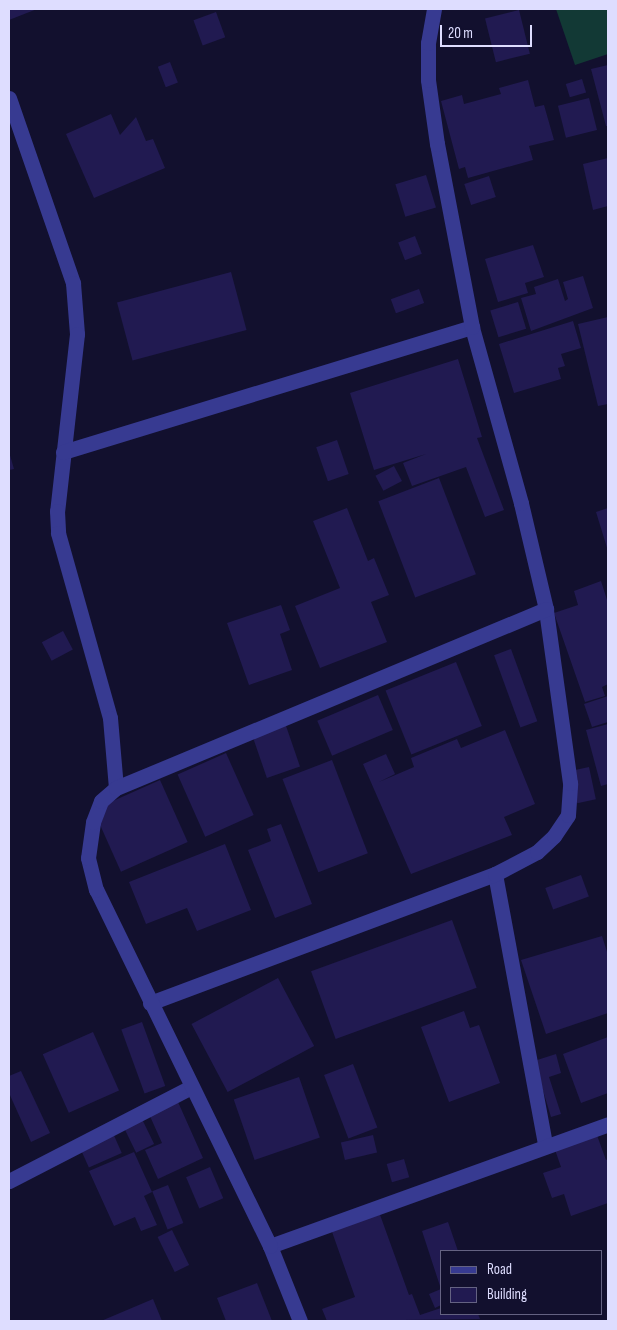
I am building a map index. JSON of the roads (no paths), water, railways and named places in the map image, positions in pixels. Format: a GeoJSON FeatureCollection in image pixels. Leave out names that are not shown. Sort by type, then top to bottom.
{"type":"FeatureCollection","features":[{"type":"Feature","properties":{"kind":"street"},"geometry":{"type":"LineString","coordinates":[[150,1003],[495,874],[536,852],[554,836],[568,815],[570,783],[546,609],[521,503],[472,327],[428,80],[428,43],[434,9]]}},
{"type":"Feature","properties":{"kind":"street"},"geometry":{"type":"LineString","coordinates":[[9,98],[73,282],[77,334],[63,452],[58,533],[110,718],[116,788]]}},
{"type":"Feature","properties":{"kind":"street"},"geometry":{"type":"LineString","coordinates":[[63,452],[472,327]]}},
{"type":"Feature","properties":{"kind":"street"},"geometry":{"type":"LineString","coordinates":[[300,1321],[270,1246],[96,890],[88,858],[93,822],[101,801],[116,788],[546,609]]}},
{"type":"Feature","properties":{"kind":"street"},"geometry":{"type":"LineString","coordinates":[[495,874],[545,1144]]}},
{"type":"Feature","properties":{"kind":"street"},"geometry":{"type":"LineString","coordinates":[[9,1181],[191,1087]]}},
{"type":"Feature","properties":{"kind":"street"},"geometry":{"type":"LineString","coordinates":[[270,1246],[545,1144],[608,1124]]}}]}
